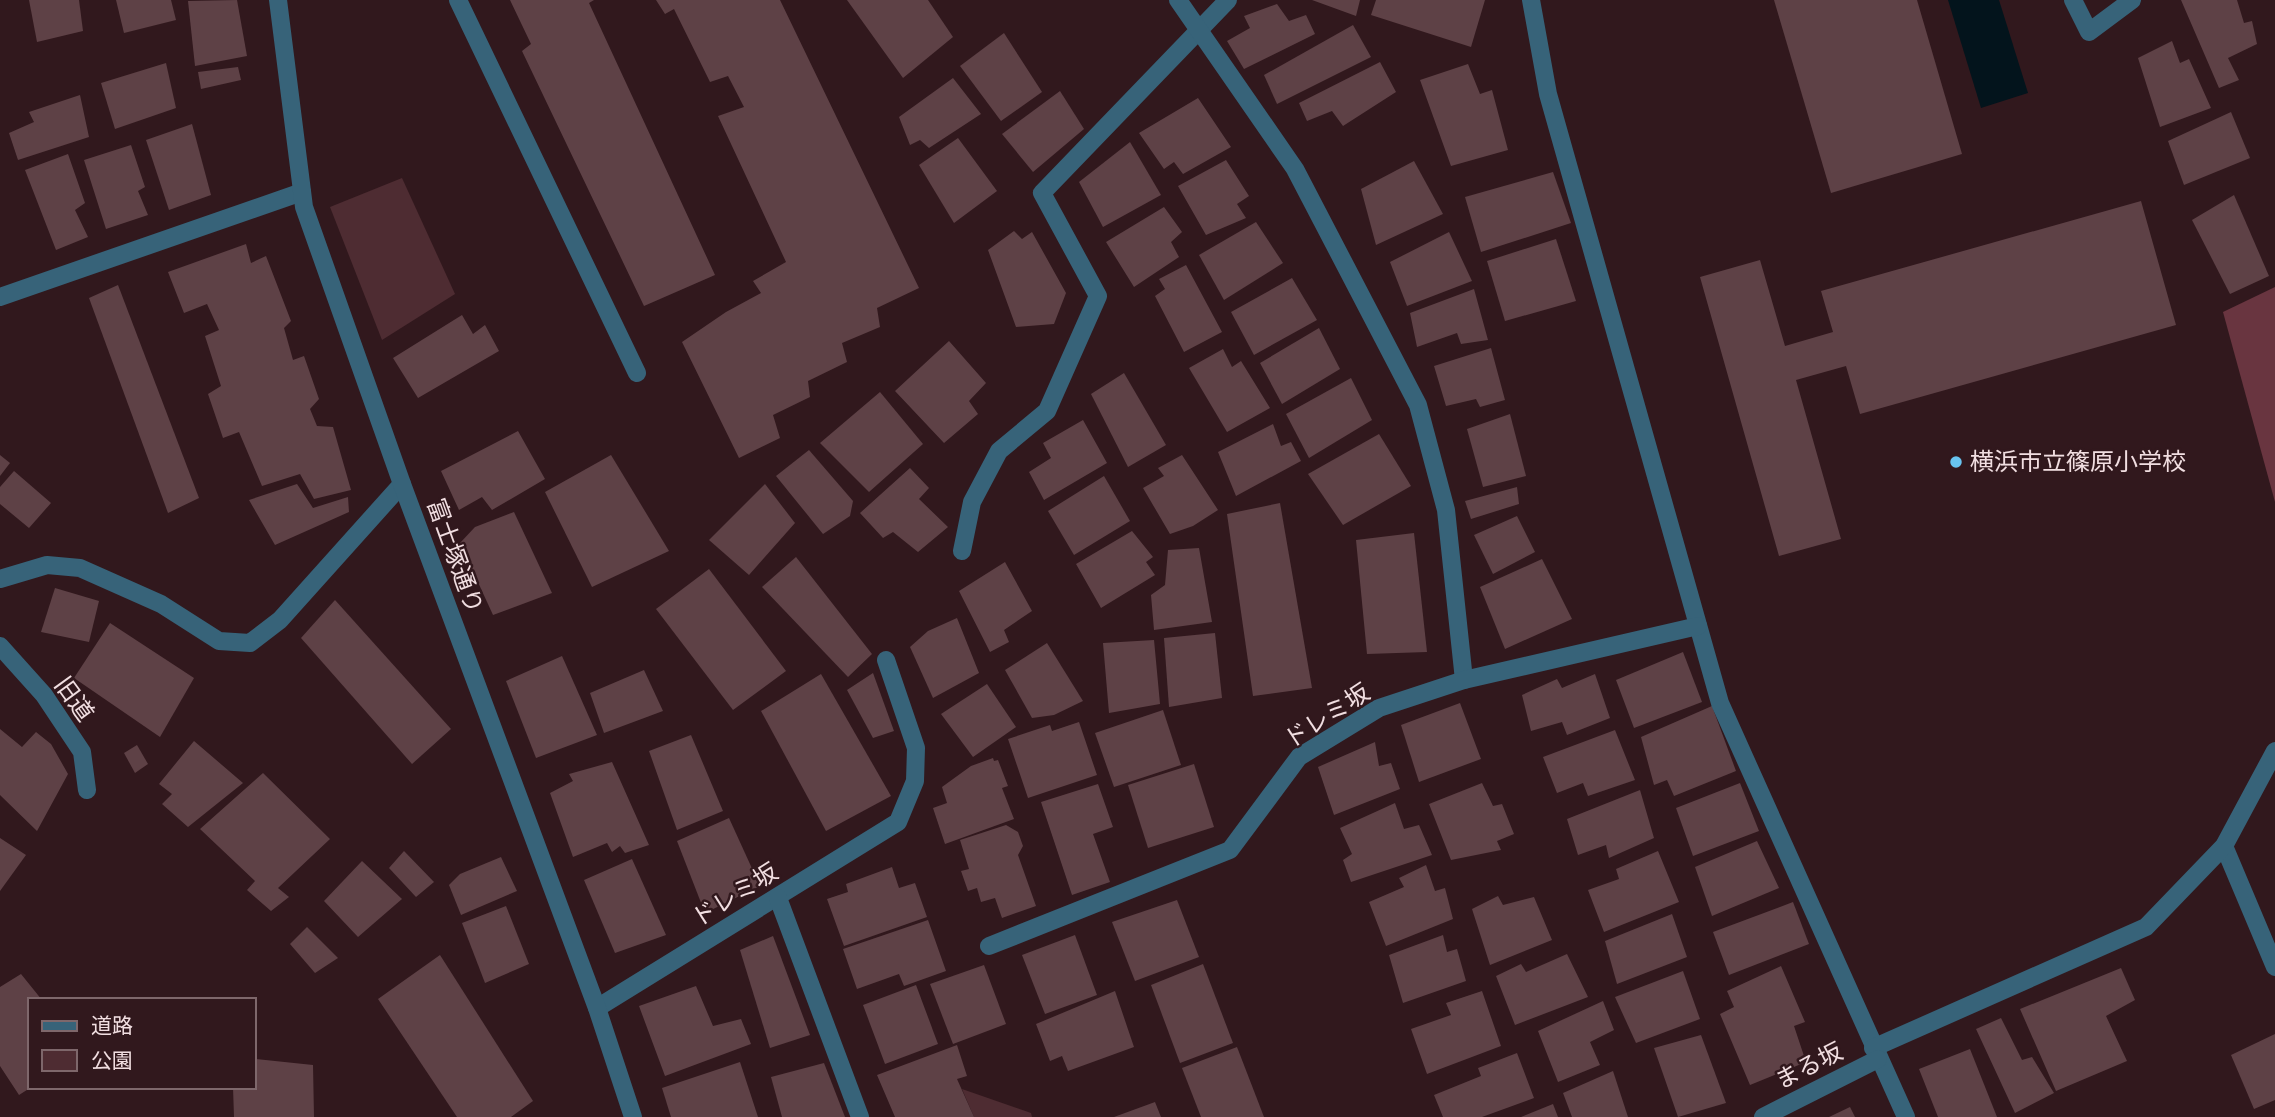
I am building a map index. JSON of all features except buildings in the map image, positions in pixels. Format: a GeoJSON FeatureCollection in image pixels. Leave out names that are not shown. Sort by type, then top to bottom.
{"type":"FeatureCollection","features":[{"type":"Feature","properties":{"kind":"street","name":"富士塚通り"},"geometry":{"type":"LineString","coordinates":[[278,0],[304,207],[402,484],[597,1008],[633,1117]]}},
{"type":"Feature","properties":{"kind":"street"},"geometry":{"type":"LineString","coordinates":[[458,0],[637,373]]}},
{"type":"Feature","properties":{"kind":"street"},"geometry":{"type":"LineString","coordinates":[[1178,0],[1295,169],[1418,405],[1446,510],[1464,680]]}},
{"type":"Feature","properties":{"kind":"street"},"geometry":{"type":"LineString","coordinates":[[962,551],[972,502],[999,451],[1047,411],[1098,296],[1042,193],[1228,0]]}},
{"type":"Feature","properties":{"kind":"street"},"geometry":{"type":"LineString","coordinates":[[1531,0],[1548,94],[1720,703],[1906,1117]]}},
{"type":"Feature","properties":{"kind":"street"},"geometry":{"type":"LineString","coordinates":[[2073,0],[2089,32],[2132,0]]}},
{"type":"Feature","properties":{"kind":"street"},"geometry":{"type":"LineString","coordinates":[[0,297],[302,192]]}},
{"type":"Feature","properties":{"kind":"street"},"geometry":{"type":"LineString","coordinates":[[0,579],[47,565],[80,568],[161,604],[219,640],[250,643],[280,620],[402,484]]}},
{"type":"Feature","properties":{"kind":"street","name":"ドレミ坂"},"geometry":{"type":"LineString","coordinates":[[989,946],[1230,850],[1298,757],[1379,708],[1464,680],[1698,626]]}},
{"type":"Feature","properties":{"kind":"street","name":"旧道"},"geometry":{"type":"LineString","coordinates":[[0,646],[44,695],[82,752],[87,790]]}},
{"type":"Feature","properties":{"kind":"street","name":"ドレミ坂"},"geometry":{"type":"LineString","coordinates":[[597,1008],[898,822],[915,781],[916,748],[886,660]]}},
{"type":"Feature","properties":{"kind":"street","name":"まる坂"},"geometry":{"type":"LineString","coordinates":[[1763,1117],[1875,1053],[2146,927],[2224,846],[2275,751]]}},
{"type":"Feature","properties":{"kind":"street"},"geometry":{"type":"LineString","coordinates":[[2224,846],[2275,967]]}},
{"type":"Feature","properties":{"kind":"street"},"geometry":{"type":"LineString","coordinates":[[778,898],[860,1117]]}},
{"type":"Feature","properties":{"kind":"green space"},"geometry":{"type":"Polygon","coordinates":[[[402,178],[455,294],[382,340],[330,207],[402,178]]]}},
{"type":"Feature","properties":{"kind":"green space"},"geometry":{"type":"Polygon","coordinates":[[[962,1089],[1031,1113],[1032,1117],[974,1117],[962,1089]]]}},
{"type":"Feature","properties":{"kind":"shaded area"},"geometry":{"type":"Polygon","coordinates":[[[2275,287],[2275,502],[2223,312],[2275,287]]]}},
{"type":"Feature","properties":{"kind":"water"},"geometry":{"type":"Polygon","coordinates":[[[1948,0],[1999,0],[2028,93],[1981,108],[1948,0]]]}},
{"type":"Feature","properties":{"kind":"place","name":"横浜市立篠原小学校"},"geometry":{"type":"Point","coordinates":[1956,462]}}]}
